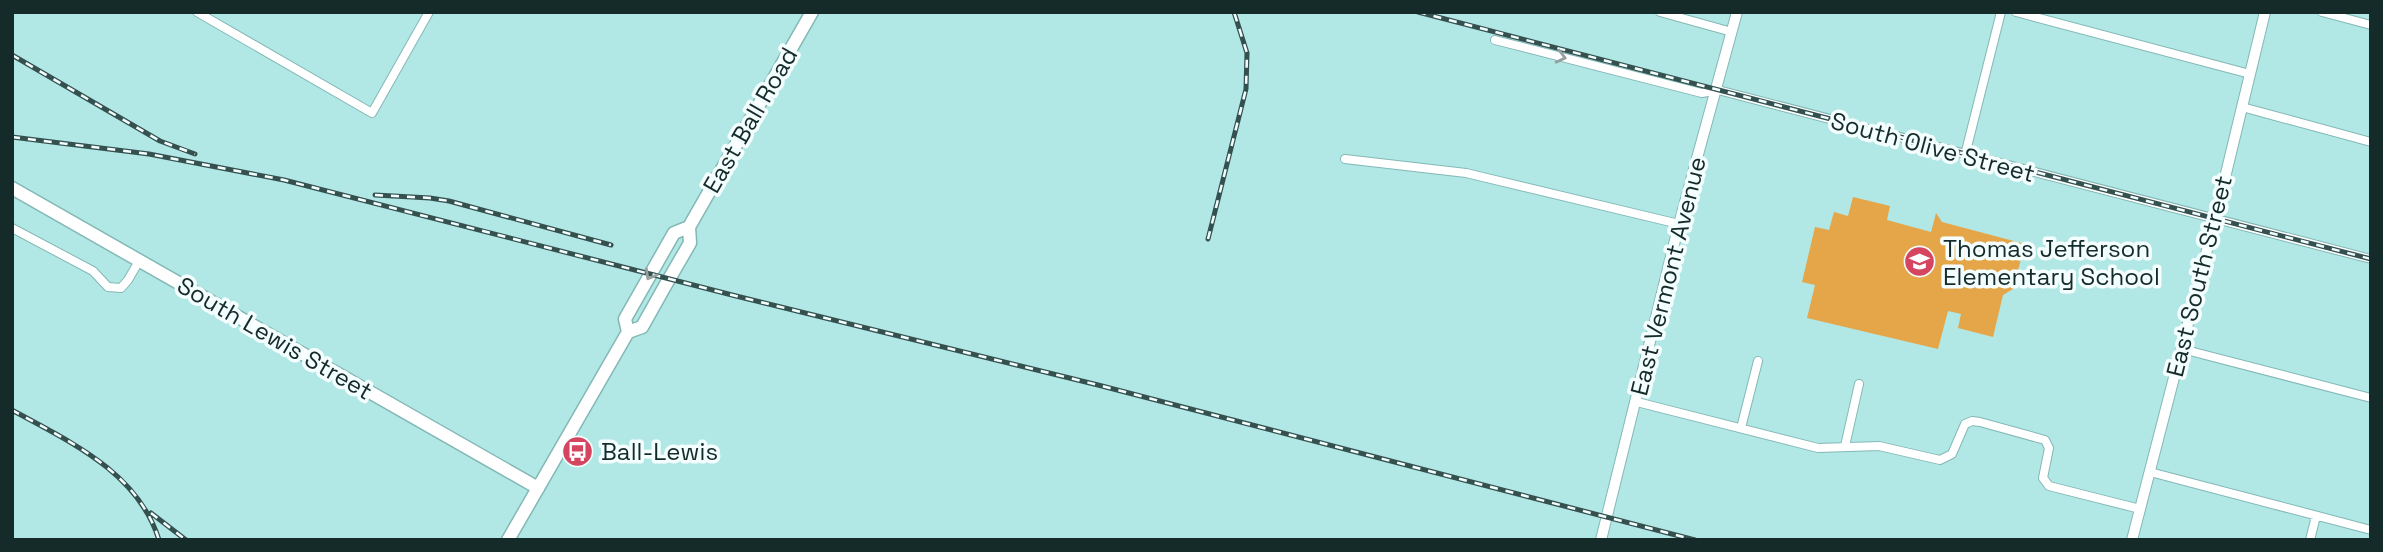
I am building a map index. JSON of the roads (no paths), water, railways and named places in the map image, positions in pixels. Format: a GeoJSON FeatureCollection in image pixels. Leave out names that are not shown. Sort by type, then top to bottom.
{"type":"FeatureCollection","features":[{"type":"Feature","properties":{"kind":"main road","name":"East Ball Road"},"geometry":{"type":"LineString","coordinates":[[508,540],[628,332],[642,327],[690,243],[689,227],[812,12]]}},
{"type":"Feature","properties":{"kind":"main road","name":"South Lewis Street"},"geometry":{"type":"LineString","coordinates":[[12,188],[538,488]]}},
{"type":"Feature","properties":{"kind":"main road","name":"East Ball Road"},"geometry":{"type":"LineString","coordinates":[[628,332],[625,319],[674,233],[689,227]]}},
{"type":"Feature","properties":{"kind":"street"},"geometry":{"type":"LineString","coordinates":[[197,12],[372,113],[429,12]]}},
{"type":"Feature","properties":{"kind":"street"},"geometry":{"type":"LineString","coordinates":[[1660,12],[1732,32]]}},
{"type":"Feature","properties":{"kind":"street","name":"East Vermont Avenue"},"geometry":{"type":"LineString","coordinates":[[1601,540],[1679,223],[1718,90],[1737,12]]}},
{"type":"Feature","properties":{"kind":"street"},"geometry":{"type":"LineString","coordinates":[[1965,155],[2001,12]]}},
{"type":"Feature","properties":{"kind":"street"},"geometry":{"type":"LineString","coordinates":[[2015,12],[2249,74]]}},
{"type":"Feature","properties":{"kind":"street","name":"East South Street"},"geometry":{"type":"LineString","coordinates":[[2132,540],[2265,12]]}},
{"type":"Feature","properties":{"kind":"street"},"geometry":{"type":"LineString","coordinates":[[2322,12],[2371,25]]}},
{"type":"Feature","properties":{"kind":"street","name":"South Olive Street"},"geometry":{"type":"LineString","coordinates":[[1495,40],[1703,93],[1718,90],[2371,259]]}},
{"type":"Feature","properties":{"kind":"street"},"geometry":{"type":"LineString","coordinates":[[2242,107],[2371,142]]}},
{"type":"Feature","properties":{"kind":"street"},"geometry":{"type":"LineString","coordinates":[[1345,159],[1466,173],[1679,223]]}},
{"type":"Feature","properties":{"kind":"street"},"geometry":{"type":"LineString","coordinates":[[12,228],[93,271],[108,287],[121,288],[139,261]]}},
{"type":"Feature","properties":{"kind":"street"},"geometry":{"type":"LineString","coordinates":[[2182,349],[2371,398]]}},
{"type":"Feature","properties":{"kind":"street"},"geometry":{"type":"LineString","coordinates":[[1741,428],[1758,361]]}},
{"type":"Feature","properties":{"kind":"street"},"geometry":{"type":"LineString","coordinates":[[1845,446],[1859,384]]}},
{"type":"Feature","properties":{"kind":"street"},"geometry":{"type":"LineString","coordinates":[[1637,402],[1818,448],[1887,447],[1940,460],[1952,454],[1965,424],[1980,422],[2045,440],[2049,448],[2043,478],[2049,486],[2140,509]]}},
{"type":"Feature","properties":{"kind":"street"},"geometry":{"type":"LineString","coordinates":[[2150,472],[2371,530]]}},
{"type":"Feature","properties":{"kind":"street"},"geometry":{"type":"LineString","coordinates":[[2310,540],[2316,516]]}},
{"type":"Feature","properties":{"kind":"railway"},"geometry":{"type":"LineString","coordinates":[[1208,239],[1246,89],[1247,53],[1234,12]]}},
{"type":"Feature","properties":{"kind":"railway"},"geometry":{"type":"LineString","coordinates":[[1418,12],[2371,259]]}},
{"type":"Feature","properties":{"kind":"railway"},"geometry":{"type":"LineString","coordinates":[[12,55],[160,141],[195,154]]}},
{"type":"Feature","properties":{"kind":"railway"},"geometry":{"type":"LineString","coordinates":[[12,137],[149,154],[284,180],[736,296],[1098,385],[1695,540]]}},
{"type":"Feature","properties":{"kind":"railway"},"geometry":{"type":"LineString","coordinates":[[375,195],[449,201],[611,245]]}},
{"type":"Feature","properties":{"kind":"railway"},"geometry":{"type":"LineString","coordinates":[[12,410],[78,447],[119,477],[149,516],[159,540]]}},
{"type":"Feature","properties":{"kind":"railway"},"geometry":{"type":"LineString","coordinates":[[151,513],[186,540]]}},
{"type":"Feature","properties":{"kind":"place","name":"Thomas Jefferson Elementary School"},"geometry":{"type":"Point","coordinates":[1920,262]}},
{"type":"Feature","properties":{"kind":"place","name":"Ball-Lewis"},"geometry":{"type":"Point","coordinates":[578,451]}}]}
